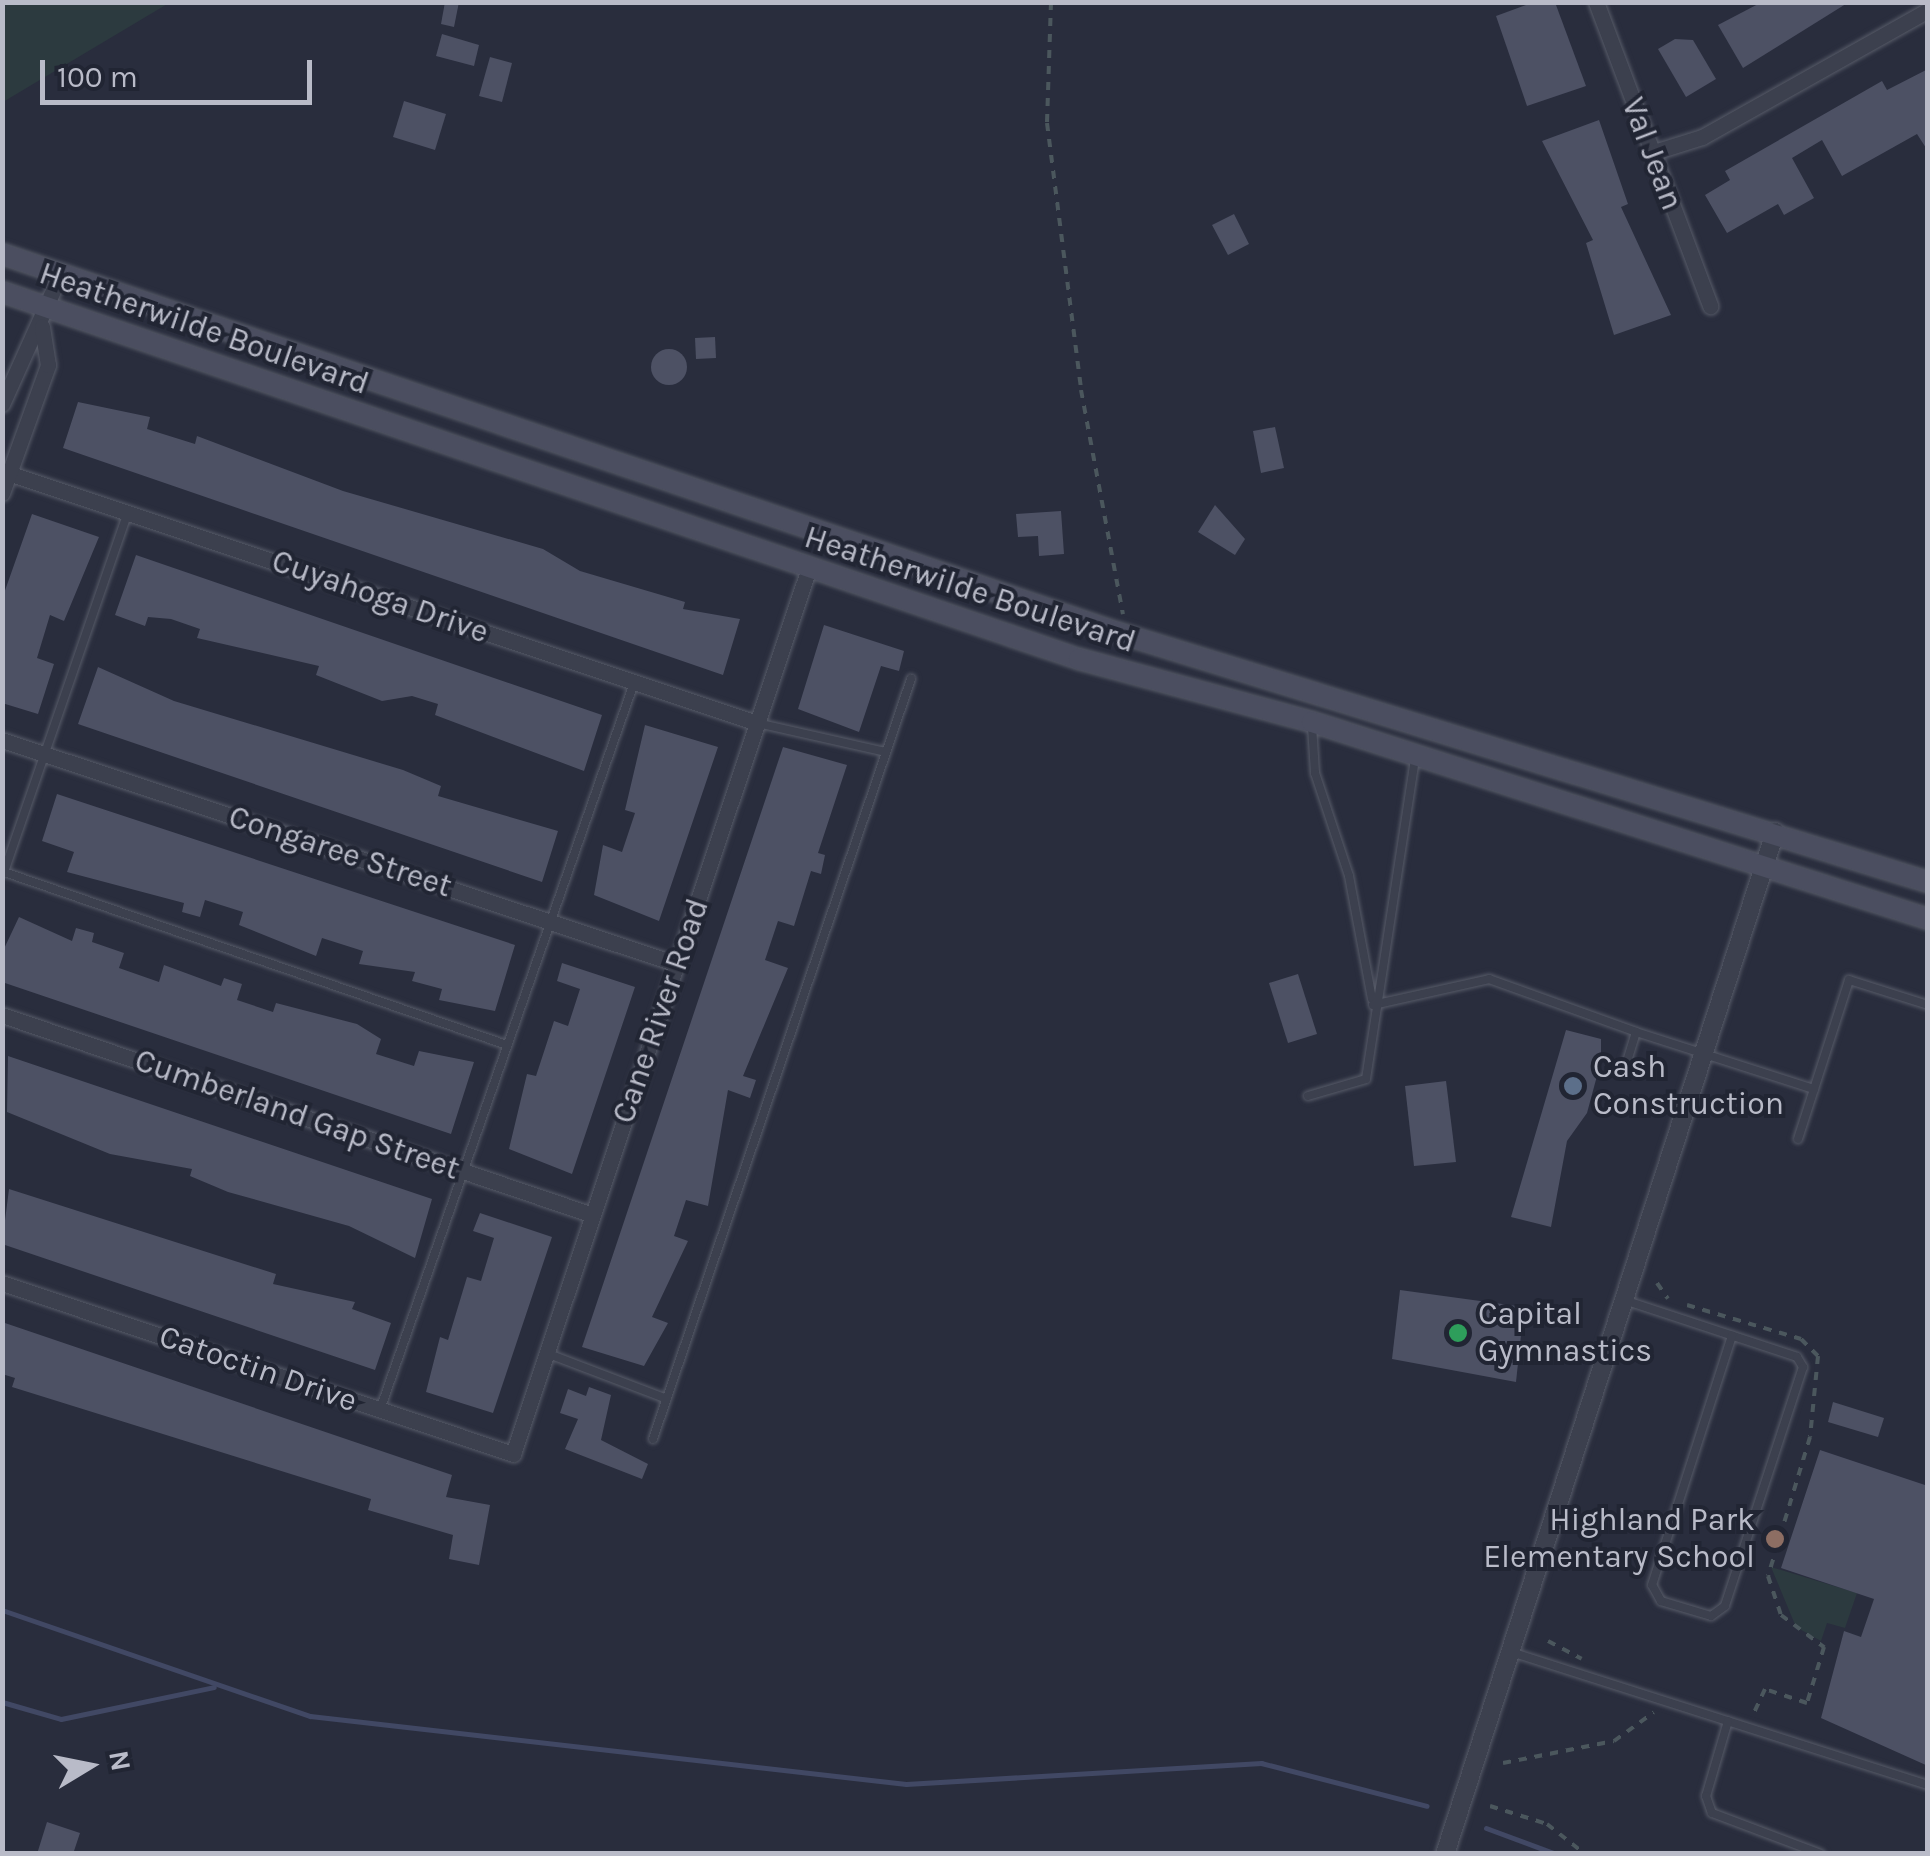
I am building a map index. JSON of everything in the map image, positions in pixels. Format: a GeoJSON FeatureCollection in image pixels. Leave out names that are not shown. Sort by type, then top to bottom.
{"type":"FeatureCollection","features":[{"type":"Feature","properties":{"kind":"main road","name":"Heatherwilde Boulevard"},"geometry":{"type":"LineString","coordinates":[[2,254],[1122,634],[1322,690],[1928,882]]}},
{"type":"Feature","properties":{"kind":"main road","name":"Heatherwilde Boulevard"},"geometry":{"type":"LineString","coordinates":[[2,292],[46,317],[1079,659],[1312,722],[1928,919]]}},
{"type":"Feature","properties":{"kind":"main road"},"geometry":{"type":"LineString","coordinates":[[1312,722],[1322,690]]}},
{"type":"Feature","properties":{"kind":"street","name":"Val Jean"},"geometry":{"type":"LineString","coordinates":[[1596,2],[1710,306]]}},
{"type":"Feature","properties":{"kind":"street"},"geometry":{"type":"LineString","coordinates":[[1651,153],[1702,137],[1928,10]]}},
{"type":"Feature","properties":{"kind":"street"},"geometry":{"type":"LineString","coordinates":[[2,404],[20,354],[46,317],[61,273]]}},
{"type":"Feature","properties":{"kind":"street"},"geometry":{"type":"LineString","coordinates":[[2,493],[6,472],[48,365],[46,317]]}},
{"type":"Feature","properties":{"kind":"street","name":"Cuyahoga Drive"},"geometry":{"type":"LineString","coordinates":[[6,472],[758,724]]}},
{"type":"Feature","properties":{"kind":"street","name":"Cane River Road"},"geometry":{"type":"LineString","coordinates":[[512,1454],[809,568]]}},
{"type":"Feature","properties":{"kind":"street","name":"Congaree Street"},"geometry":{"type":"LineString","coordinates":[[2,740],[677,964]]}},
{"type":"Feature","properties":{"kind":"street"},"geometry":{"type":"LineString","coordinates":[[1445,1854],[1775,832]]}},
{"type":"Feature","properties":{"kind":"street","name":"Cumberland Gap Street"},"geometry":{"type":"LineString","coordinates":[[2,1014],[593,1215]]}},
{"type":"Feature","properties":{"kind":"street","name":"Catoctin Drive"},"geometry":{"type":"LineString","coordinates":[[2,1284],[512,1454]]}},
{"type":"Feature","properties":{"kind":"lane"},"geometry":{"type":"LineString","coordinates":[[128,512],[3,874],[508,1045]]}},
{"type":"Feature","properties":{"kind":"lane"},"geometry":{"type":"LineString","coordinates":[[653,1439],[911,679]]}},
{"type":"Feature","properties":{"kind":"lane"},"geometry":{"type":"LineString","coordinates":[[380,1410],[634,682]]}},
{"type":"Feature","properties":{"kind":"lane"},"geometry":{"type":"LineString","coordinates":[[1312,722],[1315,773],[1349,876],[1373,1004]]}},
{"type":"Feature","properties":{"kind":"lane"},"geometry":{"type":"LineString","coordinates":[[758,724],[886,752]]}},
{"type":"Feature","properties":{"kind":"lane"},"geometry":{"type":"LineString","coordinates":[[1308,1096],[1366,1080],[1373,1004],[1397,918],[1416,755]]}},
{"type":"Feature","properties":{"kind":"lane"},"geometry":{"type":"LineString","coordinates":[[1373,1004],[1489,980],[1703,1057],[1814,1089]]}},
{"type":"Feature","properties":{"kind":"lane"},"geometry":{"type":"LineString","coordinates":[[1798,1139],[1849,980],[1928,1005]]}},
{"type":"Feature","properties":{"kind":"lane"},"geometry":{"type":"LineString","coordinates":[[1627,1061],[1636,1032]]}},
{"type":"Feature","properties":{"kind":"lane"},"geometry":{"type":"LineString","coordinates":[[1624,1300],[1732,1336],[1804,1367],[1725,1606],[1712,1616],[1661,1601],[1652,1585],[1732,1336]]}},
{"type":"Feature","properties":{"kind":"lane"},"geometry":{"type":"LineString","coordinates":[[546,1353],[666,1399]]}},
{"type":"Feature","properties":{"kind":"lane"},"geometry":{"type":"LineString","coordinates":[[1511,1652],[1928,1785]]}},
{"type":"Feature","properties":{"kind":"lane"},"geometry":{"type":"LineString","coordinates":[[1728,1721],[1706,1796],[1720,1821],[1822,1854]]}},
{"type":"Feature","properties":{"kind":"path"},"geometry":{"type":"LineString","coordinates":[[1052,2],[1047,123],[1081,390],[1125,587],[1122,634]]}},
{"type":"Feature","properties":{"kind":"path"},"geometry":{"type":"LineString","coordinates":[[1503,1763],[1614,1741],[1654,1712]]}},
{"type":"Feature","properties":{"kind":"path"},"geometry":{"type":"LineString","coordinates":[[1490,1806],[1546,1824],[1585,1854]]}},
{"type":"Feature","properties":{"kind":"shaded area"},"geometry":{"type":"Polygon","coordinates":[[[3,2],[168,2],[169,3],[3,102],[3,2]]]}},
{"type":"Feature","properties":{"kind":"shaded area"},"geometry":{"type":"Polygon","coordinates":[[[1771,1567],[1857,1593],[1845,1628],[1827,1623],[1821,1641],[1796,1627],[1771,1567]]]}},
{"type":"Feature","properties":{"kind":"building"},"geometry":{"type":"Polygon","coordinates":[[[445,2],[459,2],[454,27],[441,24],[445,2]]]}},
{"type":"Feature","properties":{"kind":"building"},"geometry":{"type":"Polygon","coordinates":[[[1534,2],[1556,5],[1586,86],[1527,106],[1496,16],[1534,2]]]}},
{"type":"Feature","properties":{"kind":"building"},"geometry":{"type":"Polygon","coordinates":[[[1762,2],[1849,2],[1743,68],[1718,25],[1762,2]]]}},
{"type":"Feature","properties":{"kind":"building"},"geometry":{"type":"Polygon","coordinates":[[[442,34],[479,45],[474,66],[436,56],[442,34]]]}},
{"type":"Feature","properties":{"kind":"building"},"geometry":{"type":"Polygon","coordinates":[[[1675,39],[1693,40],[1716,79],[1686,97],[1658,49],[1675,39]]]}},
{"type":"Feature","properties":{"kind":"building"},"geometry":{"type":"Polygon","coordinates":[[[490,57],[512,63],[502,102],[479,96],[490,57]]]}},
{"type":"Feature","properties":{"kind":"building"},"geometry":{"type":"Polygon","coordinates":[[[1928,69],[1928,151],[1917,134],[1842,176],[1822,140],[1792,158],[1814,198],[1784,215],[1778,204],[1727,233],[1705,195],[1730,180],[1725,171],[1882,81],[1887,90],[1928,69]]]}},
{"type":"Feature","properties":{"kind":"building"},"geometry":{"type":"Polygon","coordinates":[[[404,101],[446,114],[435,150],[393,137],[404,101]]]}},
{"type":"Feature","properties":{"kind":"building"},"geometry":{"type":"Polygon","coordinates":[[[1599,120],[1628,204],[1621,207],[1671,315],[1614,335],[1586,243],[1593,240],[1542,141],[1599,120]]]}},
{"type":"Feature","properties":{"kind":"building"},"geometry":{"type":"Polygon","coordinates":[[[1234,214],[1249,244],[1228,255],[1212,225],[1234,214]]]}},
{"type":"Feature","properties":{"kind":"building"},"geometry":{"type":"Polygon","coordinates":[[[715,337],[716,358],[696,359],[695,338],[715,337]]]}},
{"type":"Feature","properties":{"kind":"building"},"geometry":{"type":"Polygon","coordinates":[[[669,349],[682,354],[687,367],[682,380],[669,385],[656,380],[651,367],[656,354],[669,349]]]}},
{"type":"Feature","properties":{"kind":"building"},"geometry":{"type":"Polygon","coordinates":[[[78,402],[150,417],[147,429],[195,444],[197,436],[343,491],[543,549],[580,571],[685,602],[683,609],[740,619],[723,675],[63,448],[78,402]]]}},
{"type":"Feature","properties":{"kind":"building"},"geometry":{"type":"Polygon","coordinates":[[[1275,427],[1284,468],[1261,473],[1253,431],[1275,427]]]}},
{"type":"Feature","properties":{"kind":"building"},"geometry":{"type":"Polygon","coordinates":[[[1215,505],[1245,539],[1235,555],[1198,532],[1215,505]]]}},
{"type":"Feature","properties":{"kind":"building"},"geometry":{"type":"Polygon","coordinates":[[[1061,511],[1064,554],[1039,556],[1038,536],[1018,537],[1016,514],[1061,511]]]}},
{"type":"Feature","properties":{"kind":"building"},"geometry":{"type":"Polygon","coordinates":[[[32,514],[99,537],[64,621],[50,615],[37,658],[54,664],[38,714],[2,703],[2,599],[32,514]]]}},
{"type":"Feature","properties":{"kind":"building"},"geometry":{"type":"Polygon","coordinates":[[[136,555],[602,715],[584,771],[435,715],[438,704],[412,696],[382,701],[316,675],[319,666],[197,638],[200,629],[171,619],[148,617],[145,626],[115,615],[136,555]]]}},
{"type":"Feature","properties":{"kind":"building"},"geometry":{"type":"Polygon","coordinates":[[[824,625],[904,651],[899,671],[881,666],[859,732],[798,709],[824,625]]]}},
{"type":"Feature","properties":{"kind":"building"},"geometry":{"type":"Polygon","coordinates":[[[98,667],[174,701],[403,770],[441,786],[438,796],[558,831],[542,882],[78,724],[98,667]]]}},
{"type":"Feature","properties":{"kind":"building"},"geometry":{"type":"Polygon","coordinates":[[[645,725],[718,747],[659,921],[594,895],[603,845],[622,852],[635,813],[625,810],[645,725]]]}},
{"type":"Feature","properties":{"kind":"building"},"geometry":{"type":"Polygon","coordinates":[[[783,747],[847,765],[818,853],[825,855],[821,874],[811,871],[794,926],[778,921],[765,960],[788,968],[743,1076],[756,1080],[750,1098],[728,1090],[708,1206],[686,1200],[674,1236],[688,1241],[652,1317],[668,1323],[644,1366],[582,1347],[783,747]]]}},
{"type":"Feature","properties":{"kind":"building"},"geometry":{"type":"Polygon","coordinates":[[[57,794],[515,945],[495,1011],[439,1000],[442,989],[412,981],[415,972],[359,964],[363,951],[322,938],[316,956],[239,925],[243,912],[205,900],[200,917],[182,912],[184,903],[67,872],[74,852],[42,841],[57,794]]]}},
{"type":"Feature","properties":{"kind":"building"},"geometry":{"type":"Polygon","coordinates":[[[19,917],[72,941],[76,928],[94,933],[92,942],[124,953],[119,968],[159,982],[164,965],[221,986],[224,978],[242,984],[237,1000],[273,1012],[276,1003],[357,1024],[381,1039],[376,1054],[414,1066],[419,1051],[474,1062],[451,1134],[2,982],[2,953],[19,917]]]}},
{"type":"Feature","properties":{"kind":"building"},"geometry":{"type":"Polygon","coordinates":[[[562,963],[635,987],[572,1174],[509,1149],[527,1074],[536,1076],[554,1021],[568,1026],[580,989],[557,981],[562,963]]]}},
{"type":"Feature","properties":{"kind":"building"},"geometry":{"type":"Polygon","coordinates":[[[1298,974],[1317,1034],[1288,1043],[1269,983],[1298,974]]]}},
{"type":"Feature","properties":{"kind":"building","name":"Cash Construction"},"geometry":{"type":"Polygon","coordinates":[[[1566,1030],[1601,1039],[1601,1061],[1587,1113],[1567,1141],[1551,1227],[1511,1217],[1566,1030]]]}},
{"type":"Feature","properties":{"kind":"building"},"geometry":{"type":"Polygon","coordinates":[[[8,1056],[432,1199],[415,1258],[349,1226],[228,1192],[190,1176],[192,1169],[110,1154],[7,1112],[8,1056]]]}},
{"type":"Feature","properties":{"kind":"building"},"geometry":{"type":"Polygon","coordinates":[[[1446,1081],[1456,1162],[1414,1166],[1405,1086],[1446,1081]]]}},
{"type":"Feature","properties":{"kind":"building"},"geometry":{"type":"Polygon","coordinates":[[[9,1189],[276,1274],[273,1284],[355,1302],[352,1309],[391,1323],[375,1370],[2,1244],[9,1189]]]}},
{"type":"Feature","properties":{"kind":"building"},"geometry":{"type":"Polygon","coordinates":[[[480,1213],[552,1237],[493,1413],[426,1392],[440,1337],[448,1340],[467,1277],[481,1281],[494,1238],[473,1231],[480,1213]]]}},
{"type":"Feature","properties":{"kind":"building","name":"Capital Gymnastics"},"geometry":{"type":"Polygon","coordinates":[[[1400,1290],[1524,1307],[1516,1382],[1392,1359],[1400,1290]]]}},
{"type":"Feature","properties":{"kind":"building"},"geometry":{"type":"Polygon","coordinates":[[[2,1322],[452,1475],[446,1497],[490,1505],[479,1565],[449,1559],[453,1535],[368,1510],[371,1499],[12,1387],[15,1378],[2,1374],[2,1322]]]}},
{"type":"Feature","properties":{"kind":"building"},"geometry":{"type":"Polygon","coordinates":[[[589,1387],[611,1395],[601,1440],[648,1464],[642,1479],[565,1449],[578,1419],[560,1413],[568,1389],[586,1396],[589,1387]]]}},
{"type":"Feature","properties":{"kind":"building"},"geometry":{"type":"Polygon","coordinates":[[[1833,1402],[1884,1418],[1878,1437],[1828,1422],[1833,1402]]]}},
{"type":"Feature","properties":{"kind":"building"},"geometry":{"type":"Polygon","coordinates":[[[1820,1450],[1928,1486],[1928,1766],[1821,1718],[1844,1631],[1861,1637],[1874,1599],[1781,1568],[1820,1450]]]}},
{"type":"Feature","properties":{"kind":"building"},"geometry":{"type":"Polygon","coordinates":[[[47,1822],[80,1833],[73,1854],[37,1854],[47,1822]]]}},
{"type":"Feature","properties":{"kind":"waterway"},"geometry":{"type":"LineString","coordinates":[[2,1610],[310,1716],[906,1784],[1261,1763],[1427,1806]]}},
{"type":"Feature","properties":{"kind":"waterway"},"geometry":{"type":"LineString","coordinates":[[2,1702],[61,1719],[214,1687]]}},
{"type":"Feature","properties":{"kind":"waterway"},"geometry":{"type":"LineString","coordinates":[[1486,1828],[1556,1854]]}},
{"type":"Feature","properties":{"kind":"place","name":"Cash Construction"},"geometry":{"type":"Point","coordinates":[1573,1086]}},
{"type":"Feature","properties":{"kind":"place","name":"Capital Gymnastics"},"geometry":{"type":"Point","coordinates":[1458,1333]}},
{"type":"Feature","properties":{"kind":"place","name":"Highland Park Elementary School"},"geometry":{"type":"Point","coordinates":[1775,1539]}}]}
